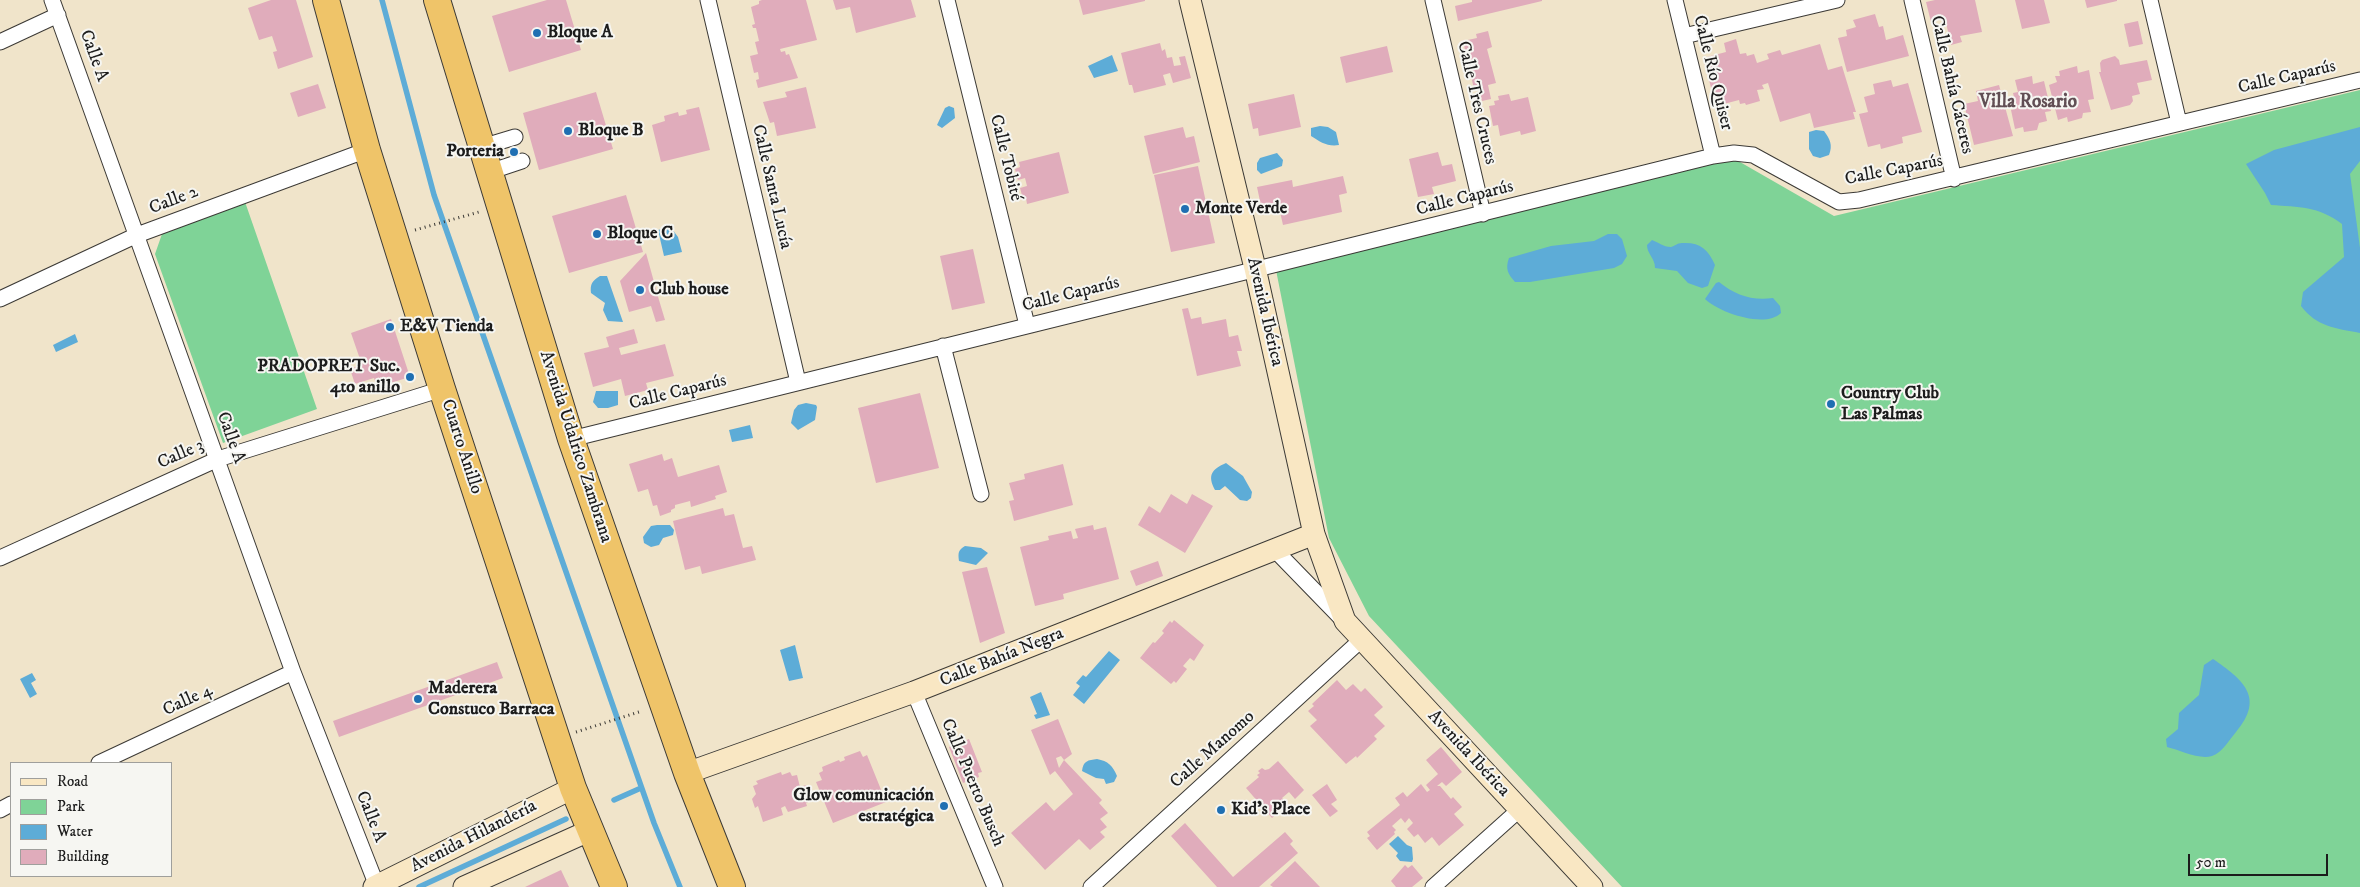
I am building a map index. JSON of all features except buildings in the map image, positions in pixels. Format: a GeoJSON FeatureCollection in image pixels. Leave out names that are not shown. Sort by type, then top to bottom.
{"type":"FeatureCollection","features":[{"type":"Feature","properties":{"kind":"highway","name":"Cuarto Anillo"},"geometry":{"type":"LineString","coordinates":[[326,0],[367,150],[442,389],[573,788],[614,887]]}},
{"type":"Feature","properties":{"kind":"highway","name":"Avenida Udalrico Zambrana"},"geometry":{"type":"LineString","coordinates":[[437,0],[571,439],[687,774],[732,887]]}},
{"type":"Feature","properties":{"kind":"street","name":"Calle A"},"geometry":{"type":"LineString","coordinates":[[52,0],[293,672],[376,886]]}},
{"type":"Feature","properties":{"kind":"street","name":"Calle Santa Lucía"},"geometry":{"type":"LineString","coordinates":[[708,0],[798,382]]}},
{"type":"Feature","properties":{"kind":"street","name":"Calle Tobité"},"geometry":{"type":"LineString","coordinates":[[947,0],[1027,325]]}},
{"type":"Feature","properties":{"kind":"street","name":"Avenida Ibérica"},"geometry":{"type":"LineString","coordinates":[[1190,0],[1255,268],[1314,534],[1345,621]]}},
{"type":"Feature","properties":{"kind":"street","name":"Calle Tres Cruces"},"geometry":{"type":"LineString","coordinates":[[1432,0],[1483,214]]}},
{"type":"Feature","properties":{"kind":"street","name":"Calle Río Quiser"},"geometry":{"type":"LineString","coordinates":[[1675,0],[1713,156]]}},
{"type":"Feature","properties":{"kind":"street"},"geometry":{"type":"LineString","coordinates":[[1684,36],[1837,0]]}},
{"type":"Feature","properties":{"kind":"street","name":"Calle Bahía Cáceres"},"geometry":{"type":"LineString","coordinates":[[1912,0],[1954,179]]}},
{"type":"Feature","properties":{"kind":"street"},"geometry":{"type":"LineString","coordinates":[[2150,0],[2179,123]]}},
{"type":"Feature","properties":{"kind":"street"},"geometry":{"type":"LineString","coordinates":[[0,42],[58,15]]}},
{"type":"Feature","properties":{"kind":"street","name":"Calle Caparús"},"geometry":{"type":"LineString","coordinates":[[571,439],[1713,156],[1734,152],[1753,155],[1839,202],[1859,200],[1954,179],[2360,80]]}},
{"type":"Feature","properties":{"kind":"street"},"geometry":{"type":"LineString","coordinates":[[482,147],[515,137]]}},
{"type":"Feature","properties":{"kind":"street","name":"Calle 2"},"geometry":{"type":"LineString","coordinates":[[0,299],[137,235],[367,150]]}},
{"type":"Feature","properties":{"kind":"street"},"geometry":{"type":"LineString","coordinates":[[489,172],[522,161]]}},
{"type":"Feature","properties":{"kind":"street"},"geometry":{"type":"LineString","coordinates":[[944,346],[981,494]]}},
{"type":"Feature","properties":{"kind":"street","name":"Calle 3"},"geometry":{"type":"LineString","coordinates":[[0,558],[218,459],[442,389]]}},
{"type":"Feature","properties":{"kind":"street","name":"Calle Bahía Negra"},"geometry":{"type":"LineString","coordinates":[[687,774],[914,692],[1314,534]]}},
{"type":"Feature","properties":{"kind":"street","name":"Avenida Ibérica"},"geometry":{"type":"LineString","coordinates":[[1274,549],[1345,621],[1360,640],[1592,887]]}},
{"type":"Feature","properties":{"kind":"street","name":"Calle Manomo"},"geometry":{"type":"LineString","coordinates":[[1091,887],[1360,640]]}},
{"type":"Feature","properties":{"kind":"street","name":"Calle 4"},"geometry":{"type":"LineString","coordinates":[[101,762],[293,672]]}},
{"type":"Feature","properties":{"kind":"street","name":"Calle Puerto Busch"},"geometry":{"type":"LineString","coordinates":[[914,692],[995,887]]}},
{"type":"Feature","properties":{"kind":"street","name":"Avenida Hilandería"},"geometry":{"type":"LineString","coordinates":[[376,886],[573,788]]}},
{"type":"Feature","properties":{"kind":"street"},"geometry":{"type":"LineString","coordinates":[[1433,887],[1520,809]]}},
{"type":"Feature","properties":{"kind":"street"},"geometry":{"type":"LineString","coordinates":[[464,887],[591,830]]}},
{"type":"Feature","properties":{"kind":"path"},"geometry":{"type":"LineString","coordinates":[[417,230],[474,213]]}},
{"type":"Feature","properties":{"kind":"path"},"geometry":{"type":"LineString","coordinates":[[588,728],[632,714]]}},
{"type":"Feature","properties":{"kind":"green space","name":"Country Club Las Palmas"},"geometry":{"type":"Polygon","coordinates":[[[2360,90],[2360,887],[1622,887],[1369,616],[1329,538],[1276,270],[1733,158],[1834,216],[2360,90]]]}},
{"type":"Feature","properties":{"kind":"green space"},"geometry":{"type":"Polygon","coordinates":[[[244,199],[317,409],[223,443],[155,254],[162,234],[244,199]]]}},
{"type":"Feature","properties":{"kind":"water"},"geometry":{"type":"Polygon","coordinates":[[[1112,55],[1118,71],[1094,78],[1088,66],[1112,55]]]}},
{"type":"Feature","properties":{"kind":"water"},"geometry":{"type":"Polygon","coordinates":[[[949,106],[954,108],[955,118],[942,128],[937,125],[945,108],[949,106]]]}},
{"type":"Feature","properties":{"kind":"water"},"geometry":{"type":"Polygon","coordinates":[[[1328,127],[1336,132],[1339,145],[1328,145],[1311,136],[1311,128],[1328,127]]]}},
{"type":"Feature","properties":{"kind":"water"},"geometry":{"type":"Polygon","coordinates":[[[2360,127],[2360,161],[2350,174],[2360,248],[2360,333],[2327,326],[2313,318],[2301,306],[2303,292],[2344,257],[2342,224],[2325,214],[2308,208],[2271,205],[2246,164],[2274,150],[2360,127]]]}},
{"type":"Feature","properties":{"kind":"water"},"geometry":{"type":"Polygon","coordinates":[[[1816,130],[1824,131],[1831,145],[1829,155],[1820,158],[1813,156],[1809,149],[1809,132],[1816,130]]]}},
{"type":"Feature","properties":{"kind":"water"},"geometry":{"type":"Polygon","coordinates":[[[1277,153],[1283,160],[1282,166],[1261,174],[1257,170],[1257,163],[1260,158],[1277,153]]]}},
{"type":"Feature","properties":{"kind":"water"},"geometry":{"type":"Polygon","coordinates":[[[672,229],[678,237],[682,252],[664,256],[658,230],[672,229]]]}},
{"type":"Feature","properties":{"kind":"water"},"geometry":{"type":"Polygon","coordinates":[[[1608,234],[1617,234],[1622,239],[1627,256],[1622,264],[1614,268],[1530,282],[1515,282],[1508,271],[1509,258],[1551,246],[1594,241],[1608,234]]]}},
{"type":"Feature","properties":{"kind":"water"},"geometry":{"type":"Polygon","coordinates":[[[1652,240],[1668,247],[1680,243],[1688,243],[1699,245],[1703,248],[1715,265],[1708,286],[1702,288],[1688,283],[1677,271],[1655,268],[1647,245],[1652,240]]]}},
{"type":"Feature","properties":{"kind":"water"},"geometry":{"type":"Polygon","coordinates":[[[600,276],[607,276],[623,322],[608,321],[603,310],[605,303],[591,293],[592,283],[600,276]]]}},
{"type":"Feature","properties":{"kind":"water"},"geometry":{"type":"Polygon","coordinates":[[[1719,282],[1744,296],[1758,299],[1773,298],[1780,306],[1781,313],[1774,318],[1753,319],[1720,309],[1705,299],[1716,283],[1719,282]]]}},
{"type":"Feature","properties":{"kind":"water"},"geometry":{"type":"Polygon","coordinates":[[[75,334],[78,342],[56,352],[53,345],[75,334]]]}},
{"type":"Feature","properties":{"kind":"water"},"geometry":{"type":"Polygon","coordinates":[[[596,391],[618,391],[618,405],[598,408],[593,402],[596,391]]]}},
{"type":"Feature","properties":{"kind":"water"},"geometry":{"type":"Polygon","coordinates":[[[806,403],[816,405],[815,420],[798,430],[791,423],[794,410],[798,405],[806,403]]]}},
{"type":"Feature","properties":{"kind":"water"},"geometry":{"type":"Polygon","coordinates":[[[750,425],[753,438],[732,442],[729,430],[750,425]]]}},
{"type":"Feature","properties":{"kind":"water"},"geometry":{"type":"Polygon","coordinates":[[[1226,463],[1243,476],[1252,492],[1251,498],[1247,501],[1240,500],[1225,486],[1220,490],[1215,490],[1211,480],[1212,473],[1226,463]]]}},
{"type":"Feature","properties":{"kind":"water"},"geometry":{"type":"Polygon","coordinates":[[[670,525],[674,530],[673,535],[663,538],[659,545],[651,547],[644,543],[643,537],[651,526],[670,525]]]}},
{"type":"Feature","properties":{"kind":"water"},"geometry":{"type":"Polygon","coordinates":[[[965,546],[981,548],[988,553],[976,565],[959,561],[959,552],[965,546]]]}},
{"type":"Feature","properties":{"kind":"water"},"geometry":{"type":"Polygon","coordinates":[[[795,645],[803,678],[789,681],[780,650],[795,645]]]}},
{"type":"Feature","properties":{"kind":"water"},"geometry":{"type":"Polygon","coordinates":[[[1109,651],[1120,660],[1084,704],[1073,695],[1080,686],[1076,683],[1083,675],[1086,677],[1109,651]]]}},
{"type":"Feature","properties":{"kind":"water"},"geometry":{"type":"Polygon","coordinates":[[[2213,659],[2233,674],[2247,690],[2250,699],[2245,720],[2223,749],[2212,756],[2195,756],[2167,747],[2166,739],[2178,729],[2179,713],[2199,695],[2204,665],[2213,659]]]}},
{"type":"Feature","properties":{"kind":"water"},"geometry":{"type":"Polygon","coordinates":[[[32,673],[36,680],[31,683],[37,694],[30,698],[20,679],[32,673]]]}},
{"type":"Feature","properties":{"kind":"water"},"geometry":{"type":"Polygon","coordinates":[[[1041,692],[1050,715],[1036,719],[1034,715],[1037,714],[1030,697],[1041,692]]]}},
{"type":"Feature","properties":{"kind":"water"},"geometry":{"type":"Polygon","coordinates":[[[1097,759],[1104,761],[1114,769],[1117,776],[1114,782],[1106,784],[1104,779],[1096,778],[1082,771],[1086,762],[1097,759]]]}},
{"type":"Feature","properties":{"kind":"water"},"geometry":{"type":"Polygon","coordinates":[[[1398,836],[1407,845],[1412,847],[1412,862],[1400,861],[1396,856],[1398,853],[1389,844],[1398,836]]]}},
{"type":"Feature","properties":{"kind":"waterway"},"geometry":{"type":"LineString","coordinates":[[382,0],[434,195],[654,823],[680,887]]}},
{"type":"Feature","properties":{"kind":"waterway"},"geometry":{"type":"LineString","coordinates":[[614,800],[641,788]]}},
{"type":"Feature","properties":{"kind":"waterway"},"geometry":{"type":"LineString","coordinates":[[419,887],[566,819]]}},
{"type":"Feature","properties":{"kind":"place","name":"Bloque A"},"geometry":{"type":"Point","coordinates":[537,33]}},
{"type":"Feature","properties":{"kind":"place","name":"Bloque B"},"geometry":{"type":"Point","coordinates":[568,131]}},
{"type":"Feature","properties":{"kind":"place","name":"Porteria"},"geometry":{"type":"Point","coordinates":[514,152]}},
{"type":"Feature","properties":{"kind":"place","name":"Monte Verde"},"geometry":{"type":"Point","coordinates":[1185,209]}},
{"type":"Feature","properties":{"kind":"place","name":"Bloque C"},"geometry":{"type":"Point","coordinates":[597,234]}},
{"type":"Feature","properties":{"kind":"place","name":"Club house"},"geometry":{"type":"Point","coordinates":[640,290]}},
{"type":"Feature","properties":{"kind":"place","name":"E&V Tienda"},"geometry":{"type":"Point","coordinates":[390,327]}},
{"type":"Feature","properties":{"kind":"place","name":"PRADOPRET Suc. 4to anillo"},"geometry":{"type":"Point","coordinates":[410,377]}},
{"type":"Feature","properties":{"kind":"place","name":"Country Club Las Palmas"},"geometry":{"type":"Point","coordinates":[1831,404]}},
{"type":"Feature","properties":{"kind":"place","name":"Maderera Constuco Barraca"},"geometry":{"type":"Point","coordinates":[418,699]}},
{"type":"Feature","properties":{"kind":"place","name":"Glow comunicación estratégica"},"geometry":{"type":"Point","coordinates":[944,806]}},
{"type":"Feature","properties":{"kind":"place","name":"Kid's Place"},"geometry":{"type":"Point","coordinates":[1221,810]}},
{"type":"Feature","properties":{"kind":"district","name":"Villa Rosario"},"geometry":{"type":"Point","coordinates":[2028,103]}}]}
